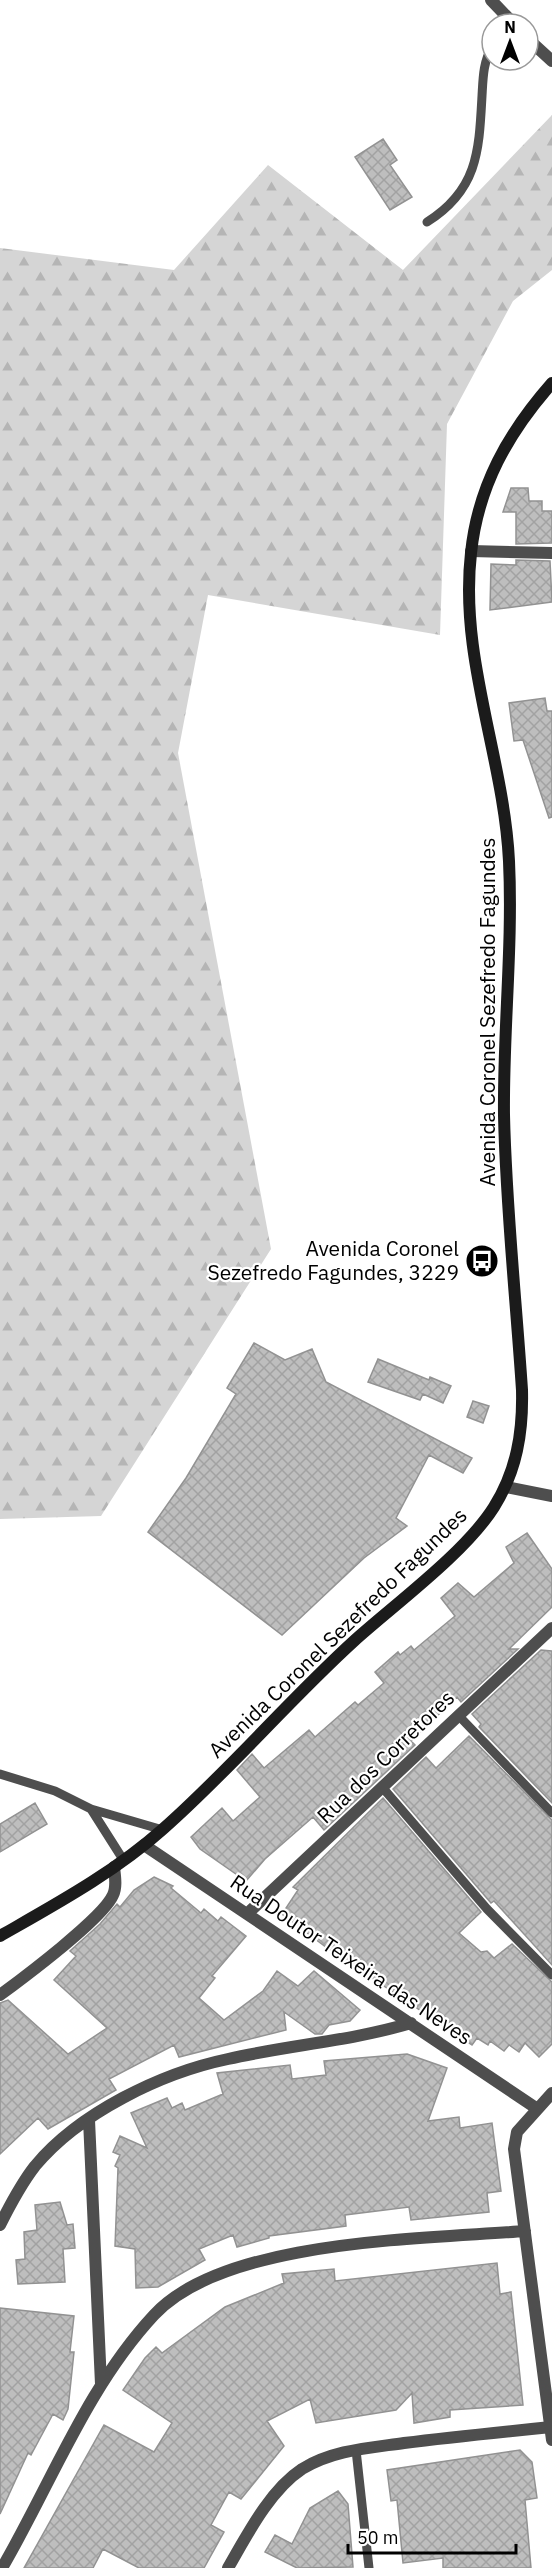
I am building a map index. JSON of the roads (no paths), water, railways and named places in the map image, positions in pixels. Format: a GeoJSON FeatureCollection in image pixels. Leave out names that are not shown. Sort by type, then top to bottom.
{"type":"FeatureCollection","features":[{"type":"Feature","properties":{"kind":"main road","name":"Avenida Coronel Sezefredo Fagundes"},"geometry":{"type":"LineString","coordinates":[[0,1936],[119,1864],[163,1830],[352,1643],[470,1537],[493,1509],[506,1487],[516,1459],[523,1428],[504,1116],[509,862],[505,810],[474,657],[468,601],[471,551],[485,490],[508,438],[552,383]]}},
{"type":"Feature","properties":{"kind":"street"},"geometry":{"type":"LineString","coordinates":[[491,0],[502,12]]}},
{"type":"Feature","properties":{"kind":"street"},"geometry":{"type":"LineString","coordinates":[[540,50],[552,61]]}},
{"type":"Feature","properties":{"kind":"street"},"geometry":{"type":"LineString","coordinates":[[471,551],[552,553]]}},
{"type":"Feature","properties":{"kind":"street"},"geometry":{"type":"LineString","coordinates":[[506,1487],[552,1496]]}},
{"type":"Feature","properties":{"kind":"street","name":"Rua dos Corretores"},"geometry":{"type":"LineString","coordinates":[[247,1914],[458,1715],[550,1634]]}},
{"type":"Feature","properties":{"kind":"street","name":"Rua Doutor Teixeira das Neves"},"geometry":{"type":"LineString","coordinates":[[144,1845],[536,2108]]}},
{"type":"Feature","properties":{"kind":"street"},"geometry":{"type":"LineString","coordinates":[[0,1995],[64,1943],[113,1897],[119,1864]]}},
{"type":"Feature","properties":{"kind":"street"},"geometry":{"type":"LineString","coordinates":[[0,2225],[35,2166],[89,2120],[124,2097],[225,2059],[378,2033],[411,2024]]}},
{"type":"Feature","properties":{"kind":"street"},"geometry":{"type":"LineString","coordinates":[[552,2093],[536,2108],[517,2132],[514,2149],[552,2440]]}},
{"type":"Feature","properties":{"kind":"street"},"geometry":{"type":"LineString","coordinates":[[89,2120],[101,2384]]}},
{"type":"Feature","properties":{"kind":"street"},"geometry":{"type":"LineString","coordinates":[[2,2568],[101,2384],[156,2313],[189,2289],[221,2272],[270,2257],[343,2247],[525,2231]]}},
{"type":"Feature","properties":{"kind":"street"},"geometry":{"type":"LineString","coordinates":[[228,2568],[277,2492],[310,2465],[328,2456],[356,2450],[550,2427]]}},
{"type":"Feature","properties":{"kind":"lane"},"geometry":{"type":"LineString","coordinates":[[428,222],[444,211],[460,195],[471,176],[480,131],[484,72]]}},
{"type":"Feature","properties":{"kind":"lane"},"geometry":{"type":"LineString","coordinates":[[458,1715],[552,1813]]}},
{"type":"Feature","properties":{"kind":"lane"},"geometry":{"type":"LineString","coordinates":[[0,1774],[55,1791],[91,1809],[163,1830]]}},
{"type":"Feature","properties":{"kind":"lane"},"geometry":{"type":"LineString","coordinates":[[382,1787],[487,1909],[552,1975]]}},
{"type":"Feature","properties":{"kind":"lane"},"geometry":{"type":"LineString","coordinates":[[91,1809],[119,1864]]}},
{"type":"Feature","properties":{"kind":"lane"},"geometry":{"type":"LineString","coordinates":[[356,2450],[369,2568]]}},
{"type":"Feature","properties":{"kind":"place","name":"Avenida Coronel Sezefredo Fagundes, 3229"},"geometry":{"type":"Point","coordinates":[482,1261]}}]}
